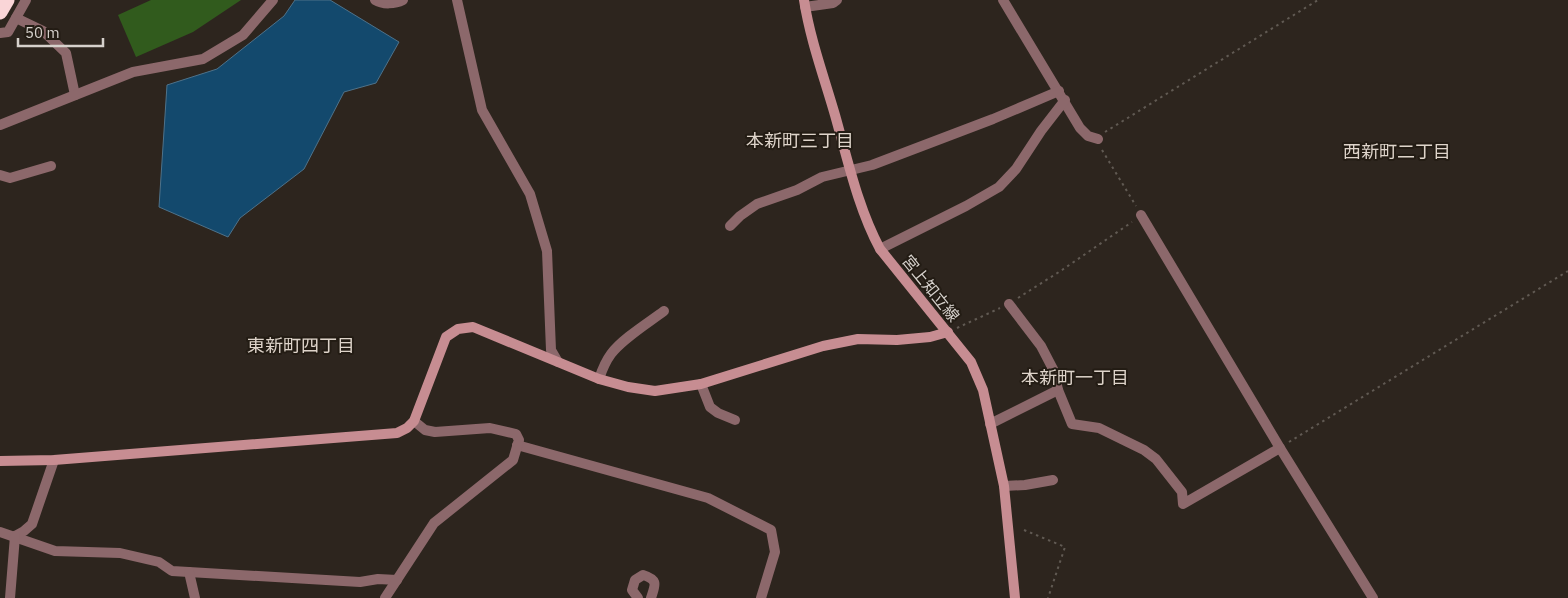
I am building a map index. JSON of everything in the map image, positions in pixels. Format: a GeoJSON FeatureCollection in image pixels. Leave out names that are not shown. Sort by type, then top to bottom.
{"type":"FeatureCollection","features":[{"type":"Feature","properties":{"kind":"highway"},"geometry":{"type":"LineString","coordinates":[[0,12],[6,0]]}},
{"type":"Feature","properties":{"kind":"street"},"geometry":{"type":"LineString","coordinates":[[0,33],[8,32],[26,0]]}},
{"type":"Feature","properties":{"kind":"street"},"geometry":{"type":"LineString","coordinates":[[0,125],[133,72],[203,58],[243,35],[273,0]]}},
{"type":"Feature","properties":{"kind":"street"},"geometry":{"type":"LineString","coordinates":[[375,0],[377,2],[396,4],[403,0]]}},
{"type":"Feature","properties":{"kind":"street"},"geometry":{"type":"LineString","coordinates":[[457,0],[482,110],[530,194],[547,251],[551,350],[558,362]]}},
{"type":"Feature","properties":{"kind":"street"},"geometry":{"type":"LineString","coordinates":[[804,4],[833,3],[837,0]]}},
{"type":"Feature","properties":{"kind":"street"},"geometry":{"type":"LineString","coordinates":[[1003,0],[1080,128],[1088,136],[1098,139]]}},
{"type":"Feature","properties":{"kind":"street","name":"宮上知立線"},"geometry":{"type":"LineString","coordinates":[[804,4],[851,171],[870,229],[880,250],[971,362],[983,390],[1004,486],[1015,598]]}},
{"type":"Feature","properties":{"kind":"street"},"geometry":{"type":"LineString","coordinates":[[16,18],[44,31],[66,54],[75,95]]}},
{"type":"Feature","properties":{"kind":"street"},"geometry":{"type":"LineString","coordinates":[[730,226],[757,204],[797,190],[822,177],[872,166],[1062,96]]}},
{"type":"Feature","properties":{"kind":"street"},"geometry":{"type":"LineString","coordinates":[[880,250],[999,187],[1016,169],[1062,96]]}},
{"type":"Feature","properties":{"kind":"street"},"geometry":{"type":"LineString","coordinates":[[0,175],[10,178],[51,166]]}},
{"type":"Feature","properties":{"kind":"street"},"geometry":{"type":"LineString","coordinates":[[1142,215],[1280,448],[1373,598]]}},
{"type":"Feature","properties":{"kind":"street"},"geometry":{"type":"LineString","coordinates":[[1009,304],[1041,346],[1054,371],[1058,390],[1072,424],[1099,428],[1144,450],[1156,459],[1182,492],[1183,504],[1280,448]]}},
{"type":"Feature","properties":{"kind":"street"},"geometry":{"type":"LineString","coordinates":[[599,379],[604,364],[612,352],[664,311]]}},
{"type":"Feature","properties":{"kind":"street"},"geometry":{"type":"LineString","coordinates":[[0,461],[54,460],[396,433],[407,428],[414,421],[446,337],[458,329],[473,327],[599,379],[628,387],[655,391],[701,384],[823,346],[858,339],[912,339],[948,332]]}},
{"type":"Feature","properties":{"kind":"street"},"geometry":{"type":"LineString","coordinates":[[701,384],[710,407],[718,413],[735,420]]}},
{"type":"Feature","properties":{"kind":"street"},"geometry":{"type":"LineString","coordinates":[[990,424],[1058,390]]}},
{"type":"Feature","properties":{"kind":"street"},"geometry":{"type":"LineString","coordinates":[[385,598],[434,523],[513,460],[519,440],[516,434],[490,428],[435,432],[425,430],[414,421]]}},
{"type":"Feature","properties":{"kind":"street"},"geometry":{"type":"LineString","coordinates":[[518,445],[708,498],[771,530],[775,552],[761,598]]}},
{"type":"Feature","properties":{"kind":"street"},"geometry":{"type":"LineString","coordinates":[[15,536],[32,524],[54,460]]}},
{"type":"Feature","properties":{"kind":"street"},"geometry":{"type":"LineString","coordinates":[[1004,486],[1026,485],[1053,480]]}},
{"type":"Feature","properties":{"kind":"street"},"geometry":{"type":"LineString","coordinates":[[0,532],[55,551],[120,553],[159,562],[172,571],[360,582],[378,579],[397,580]]}},
{"type":"Feature","properties":{"kind":"street"},"geometry":{"type":"LineString","coordinates":[[10,598],[15,536]]}},
{"type":"Feature","properties":{"kind":"street"},"geometry":{"type":"LineString","coordinates":[[190,572],[195,598]]}},
{"type":"Feature","properties":{"kind":"street"},"geometry":{"type":"LineString","coordinates":[[638,598],[632,590],[635,580],[643,575],[654,581],[655,584],[651,598]]}},
{"type":"Feature","properties":{"kind":"path"},"geometry":{"type":"LineString","coordinates":[[948,332],[1009,304],[1142,215],[1099,144],[1098,139],[1103,133],[1318,0]]}},
{"type":"Feature","properties":{"kind":"path"},"geometry":{"type":"LineString","coordinates":[[1280,448],[1568,271]]}},
{"type":"Feature","properties":{"kind":"path"},"geometry":{"type":"LineString","coordinates":[[1024,530],[1065,547],[1048,598]]}},
{"type":"Feature","properties":{"kind":"green space"},"geometry":{"type":"Polygon","coordinates":[[[151,0],[241,0],[193,32],[136,57],[118,15],[151,0]]]}},
{"type":"Feature","properties":{"kind":"water"},"geometry":{"type":"Polygon","coordinates":[[[295,0],[330,0],[399,42],[376,83],[344,92],[304,169],[240,218],[228,237],[159,207],[167,85],[217,69],[284,16],[295,0]]]}},
{"type":"Feature","properties":{"kind":"district","name":"本新町三丁目"},"geometry":{"type":"Point","coordinates":[800,140]}},
{"type":"Feature","properties":{"kind":"district","name":"西新町二丁目"},"geometry":{"type":"Point","coordinates":[1397,151]}},
{"type":"Feature","properties":{"kind":"district","name":"東新町四丁目"},"geometry":{"type":"Point","coordinates":[301,345]}},
{"type":"Feature","properties":{"kind":"district","name":"本新町一丁目"},"geometry":{"type":"Point","coordinates":[1075,377]}}]}
